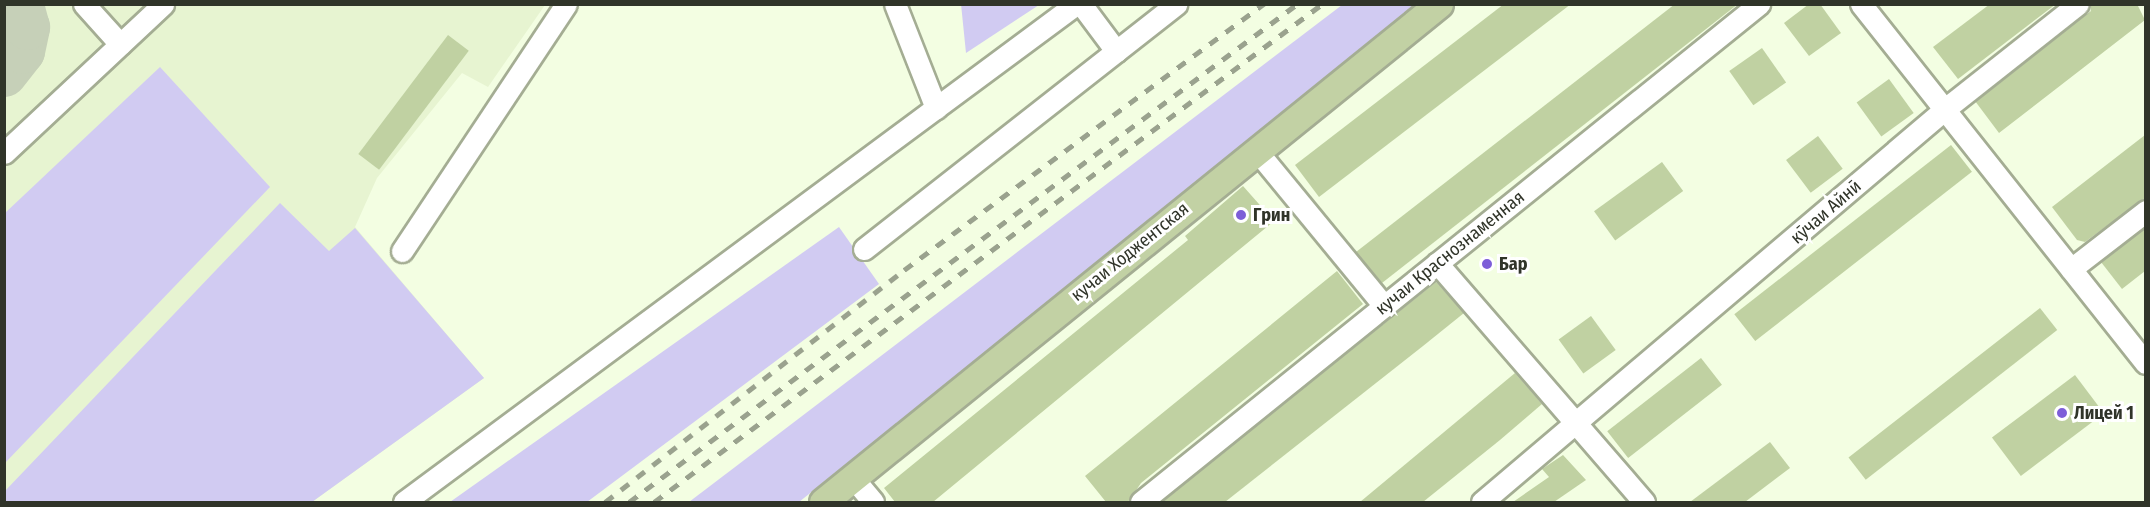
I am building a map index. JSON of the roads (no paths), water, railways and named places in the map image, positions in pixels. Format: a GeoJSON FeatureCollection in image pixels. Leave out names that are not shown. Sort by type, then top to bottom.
{"type":"FeatureCollection","features":[{"type":"Feature","properties":{"kind":"main road","name":"кучаи Ходжентская"},"geometry":{"type":"LineString","coordinates":[[823,502],[1439,4]]}},
{"type":"Feature","properties":{"kind":"street"},"geometry":{"type":"LineString","coordinates":[[84,4],[120,44]]}},
{"type":"Feature","properties":{"kind":"street"},"geometry":{"type":"LineString","coordinates":[[4,153],[163,4]]}},
{"type":"Feature","properties":{"kind":"street"},"geometry":{"type":"LineString","coordinates":[[402,251],[566,4]]}},
{"type":"Feature","properties":{"kind":"street"},"geometry":{"type":"LineString","coordinates":[[895,4],[936,108]]}},
{"type":"Feature","properties":{"kind":"street"},"geometry":{"type":"LineString","coordinates":[[404,502],[1076,4]]}},
{"type":"Feature","properties":{"kind":"street"},"geometry":{"type":"LineString","coordinates":[[1081,4],[1116,51]]}},
{"type":"Feature","properties":{"kind":"street"},"geometry":{"type":"LineString","coordinates":[[864,249],[1176,4]]}},
{"type":"Feature","properties":{"kind":"street","name":"кучаи Краснознаменная"},"geometry":{"type":"LineString","coordinates":[[1141,502],[1759,4]]}},
{"type":"Feature","properties":{"kind":"street"},"geometry":{"type":"LineString","coordinates":[[1861,4],[2145,363]]}},
{"type":"Feature","properties":{"kind":"street","name":"кӯчаи Айнӣ"},"geometry":{"type":"LineString","coordinates":[[1482,502],[1579,424],[1945,109],[2078,4]]}},
{"type":"Feature","properties":{"kind":"street"},"geometry":{"type":"LineString","coordinates":[[1256,150],[1384,306]]}},
{"type":"Feature","properties":{"kind":"street"},"geometry":{"type":"LineString","coordinates":[[2072,269],[2145,211]]}},
{"type":"Feature","properties":{"kind":"street"},"geometry":{"type":"LineString","coordinates":[[1437,263],[1579,424],[1644,502]]}},
{"type":"Feature","properties":{"kind":"street"},"geometry":{"type":"LineString","coordinates":[[853,478],[873,502]]}},
{"type":"Feature","properties":{"kind":"railway"},"geometry":{"type":"LineString","coordinates":[[605,502],[904,270],[1264,4]]}},
{"type":"Feature","properties":{"kind":"railway"},"geometry":{"type":"LineString","coordinates":[[629,502],[1297,4]]}},
{"type":"Feature","properties":{"kind":"railway"},"geometry":{"type":"LineString","coordinates":[[654,502],[1322,4]]}},
{"type":"Feature","properties":{"kind":"place","name":"Грин"},"geometry":{"type":"Point","coordinates":[1241,215]}},
{"type":"Feature","properties":{"kind":"place","name":"Бар"},"geometry":{"type":"Point","coordinates":[1487,264]}},
{"type":"Feature","properties":{"kind":"place","name":"Лицей 1"},"geometry":{"type":"Point","coordinates":[2062,413]}}]}
